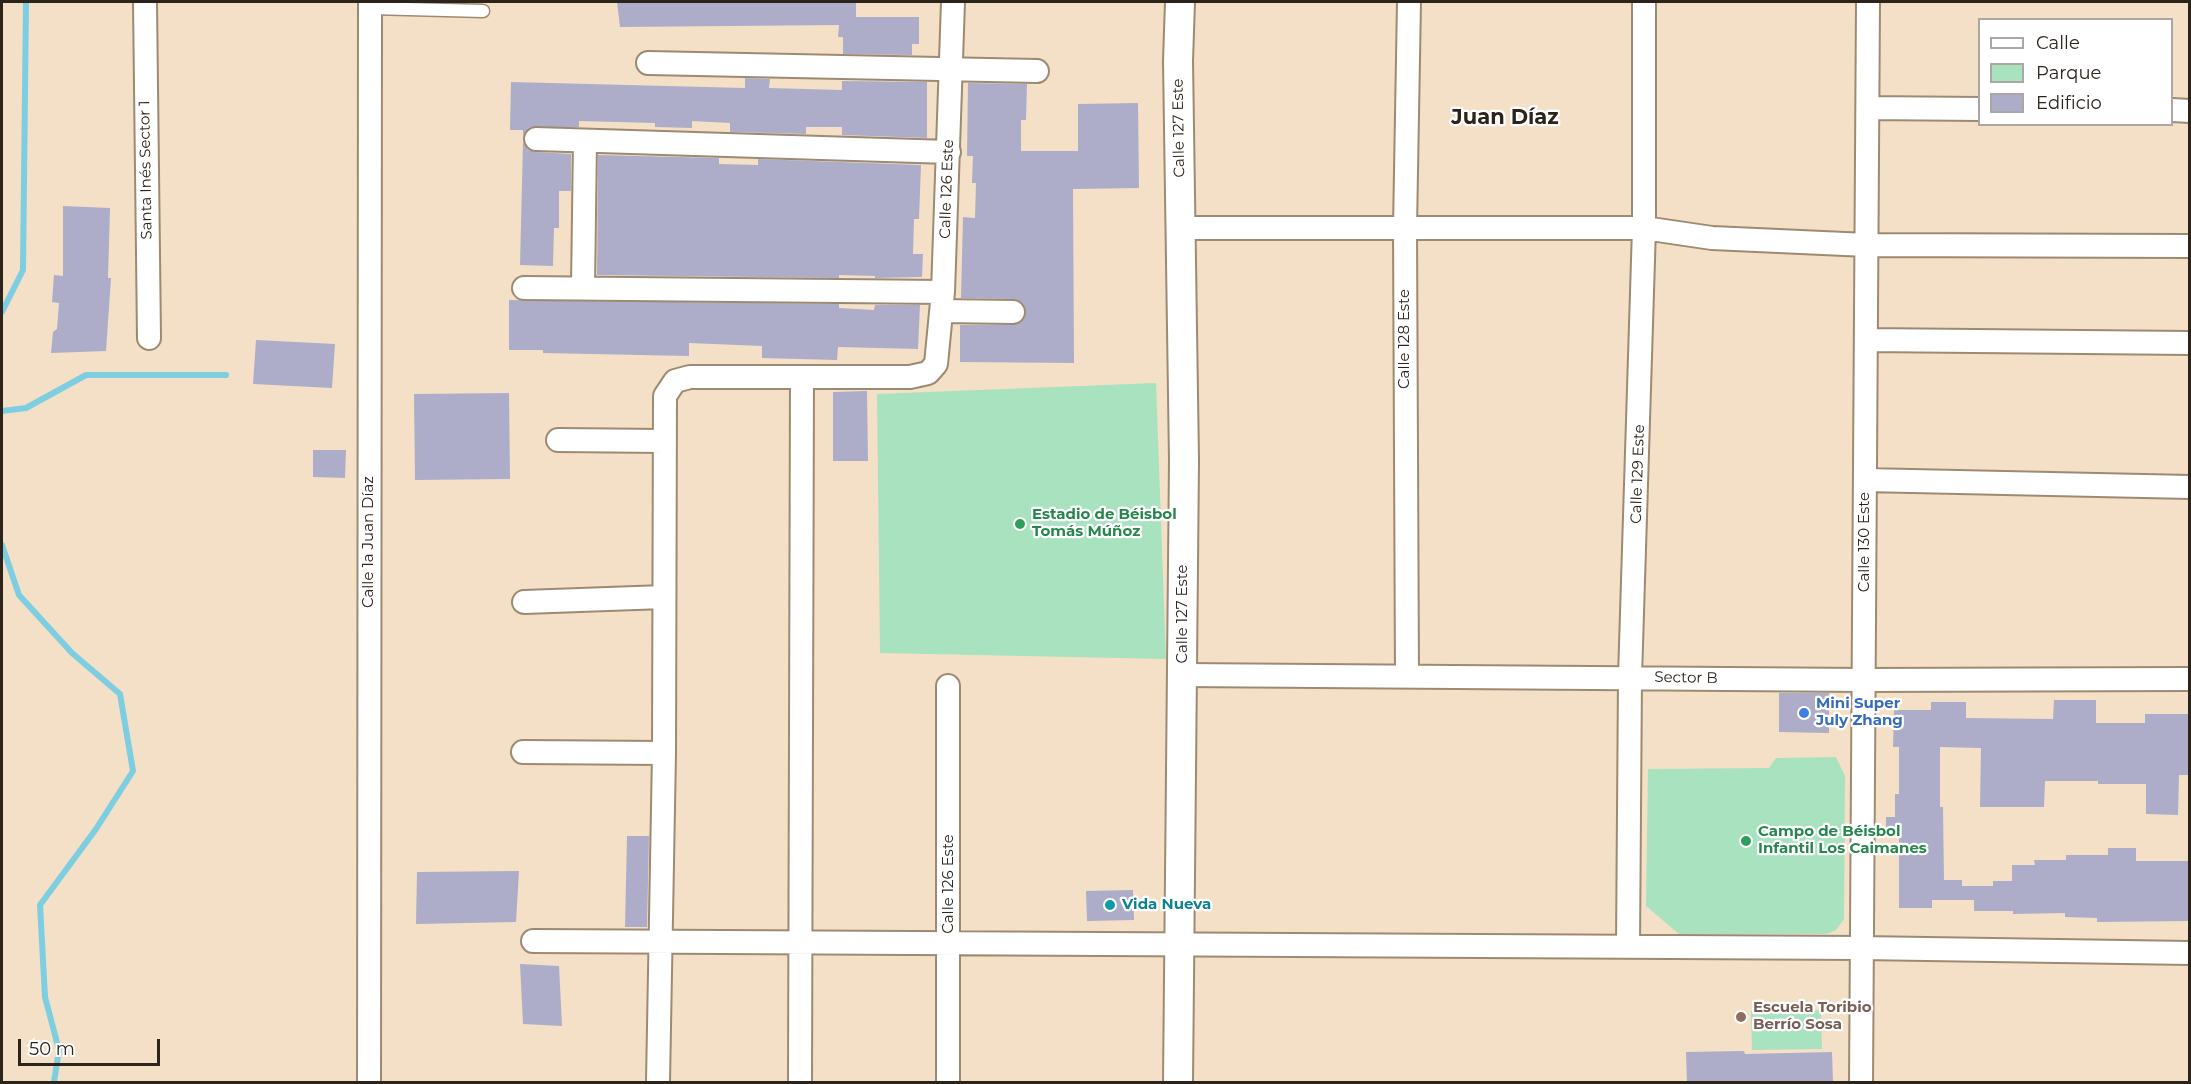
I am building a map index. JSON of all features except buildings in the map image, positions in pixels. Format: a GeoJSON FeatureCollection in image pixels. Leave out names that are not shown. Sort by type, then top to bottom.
{"type":"FeatureCollection","features":[{"type":"Feature","properties":{"kind":"street","name":"Santa Inés Sector 1"},"geometry":{"type":"LineString","coordinates":[[145,2],[149,338]]}},
{"type":"Feature","properties":{"kind":"street","name":"Calle 126 Este"},"geometry":{"type":"LineString","coordinates":[[802,378],[910,377],[928,373],[936,364],[942,301],[949,152],[953,2]]}},
{"type":"Feature","properties":{"kind":"street","name":"Calle 127 Este"},"geometry":{"type":"LineString","coordinates":[[1178,1083],[1184,461],[1178,61],[1180,2]]}},
{"type":"Feature","properties":{"kind":"street","name":"Calle 128 Este"},"geometry":{"type":"LineString","coordinates":[[1407,676],[1405,228],[1409,2]]}},
{"type":"Feature","properties":{"kind":"street","name":"Calle 129 Este"},"geometry":{"type":"LineString","coordinates":[[1628,946],[1630,677],[1644,228],[1644,2]]}},
{"type":"Feature","properties":{"kind":"street","name":"Calle 130 Este"},"geometry":{"type":"LineString","coordinates":[[1861,1083],[1868,2]]}},
{"type":"Feature","properties":{"kind":"street","name":"Calle 1a Juan Díaz"},"geometry":{"type":"LineString","coordinates":[[369,1083],[370,5]]}},
{"type":"Feature","properties":{"kind":"street"},"geometry":{"type":"LineString","coordinates":[[648,63],[1037,71]]}},
{"type":"Feature","properties":{"kind":"street"},"geometry":{"type":"LineString","coordinates":[[1868,108],[1978,109]]}},
{"type":"Feature","properties":{"kind":"street"},"geometry":{"type":"LineString","coordinates":[[2173,110],[2190,111]]}},
{"type":"Feature","properties":{"kind":"street"},"geometry":{"type":"LineString","coordinates":[[536,139],[949,152]]}},
{"type":"Feature","properties":{"kind":"street"},"geometry":{"type":"LineString","coordinates":[[583,288],[585,141]]}},
{"type":"Feature","properties":{"kind":"street"},"geometry":{"type":"LineString","coordinates":[[1180,228],[1644,228],[1712,238],[1867,245],[2190,246]]}},
{"type":"Feature","properties":{"kind":"street"},"geometry":{"type":"LineString","coordinates":[[524,288],[583,288],[942,301],[1013,312]]}},
{"type":"Feature","properties":{"kind":"street"},"geometry":{"type":"LineString","coordinates":[[1867,340],[2190,343]]}},
{"type":"Feature","properties":{"kind":"street"},"geometry":{"type":"LineString","coordinates":[[658,1083],[664,753],[665,396],[675,381],[690,377],[802,378],[800,1083]]}},
{"type":"Feature","properties":{"kind":"street"},"geometry":{"type":"LineString","coordinates":[[558,440],[664,441]]}},
{"type":"Feature","properties":{"kind":"street"},"geometry":{"type":"LineString","coordinates":[[1865,480],[2190,487]]}},
{"type":"Feature","properties":{"kind":"street"},"geometry":{"type":"LineString","coordinates":[[524,602],[664,597]]}},
{"type":"Feature","properties":{"kind":"street","name":"Sector B"},"geometry":{"type":"LineString","coordinates":[[1182,675],[1864,680],[2190,679]]}},
{"type":"Feature","properties":{"kind":"street","name":"Calle 126 Este"},"geometry":{"type":"LineString","coordinates":[[948,686],[948,1083]]}},
{"type":"Feature","properties":{"kind":"street"},"geometry":{"type":"LineString","coordinates":[[523,752],[664,753]]}},
{"type":"Feature","properties":{"kind":"street"},"geometry":{"type":"LineString","coordinates":[[533,941],[1628,946],[2190,953]]}},
{"type":"Feature","properties":{"kind":"lane"},"geometry":{"type":"LineString","coordinates":[[370,5],[483,11]]}},
{"type":"Feature","properties":{"kind":"green space","name":"Estadio de Béisbol Tomás Múñoz"},"geometry":{"type":"Polygon","coordinates":[[[1156,383],[1166,659],[880,653],[877,394],[1156,383]]]}},
{"type":"Feature","properties":{"kind":"green space","name":"Campo de Béisbol Infantil Los Caimanes"},"geometry":{"type":"Polygon","coordinates":[[[1836,757],[1845,776],[1844,919],[1836,930],[1827,934],[1679,934],[1646,906],[1648,769],[1769,768],[1776,758],[1836,757]]]}},
{"type":"Feature","properties":{"kind":"green space"},"geometry":{"type":"Polygon","coordinates":[[[1821,1010],[1822,1049],[1752,1050],[1751,1011],[1821,1010]]]}},
{"type":"Feature","properties":{"kind":"waterway"},"geometry":{"type":"LineString","coordinates":[[2,312],[23,270],[26,2]]}},
{"type":"Feature","properties":{"kind":"waterway"},"geometry":{"type":"LineString","coordinates":[[2,411],[26,408],[86,375],[226,375]]}},
{"type":"Feature","properties":{"kind":"waterway"},"geometry":{"type":"LineString","coordinates":[[2,545],[19,595],[72,653],[120,694],[133,771],[96,829],[40,905],[45,997],[59,1050],[54,1082]]}},
{"type":"Feature","properties":{"kind":"place","name":"Estadio de Béisbol Tomás Múñoz"},"geometry":{"type":"Point","coordinates":[1020,524]}},
{"type":"Feature","properties":{"kind":"place","name":"Mini Super July Zhang"},"geometry":{"type":"Point","coordinates":[1804,713]}},
{"type":"Feature","properties":{"kind":"place","name":"Campo de Béisbol Infantil Los Caimanes"},"geometry":{"type":"Point","coordinates":[1746,841]}},
{"type":"Feature","properties":{"kind":"place","name":"Vida Nueva"},"geometry":{"type":"Point","coordinates":[1110,905]}},
{"type":"Feature","properties":{"kind":"place","name":"Escuela Toribio Berrío Sosa"},"geometry":{"type":"Point","coordinates":[1741,1017]}},
{"type":"Feature","properties":{"kind":"district","name":"Juan Díaz"},"geometry":{"type":"Point","coordinates":[1505,118]}}]}
